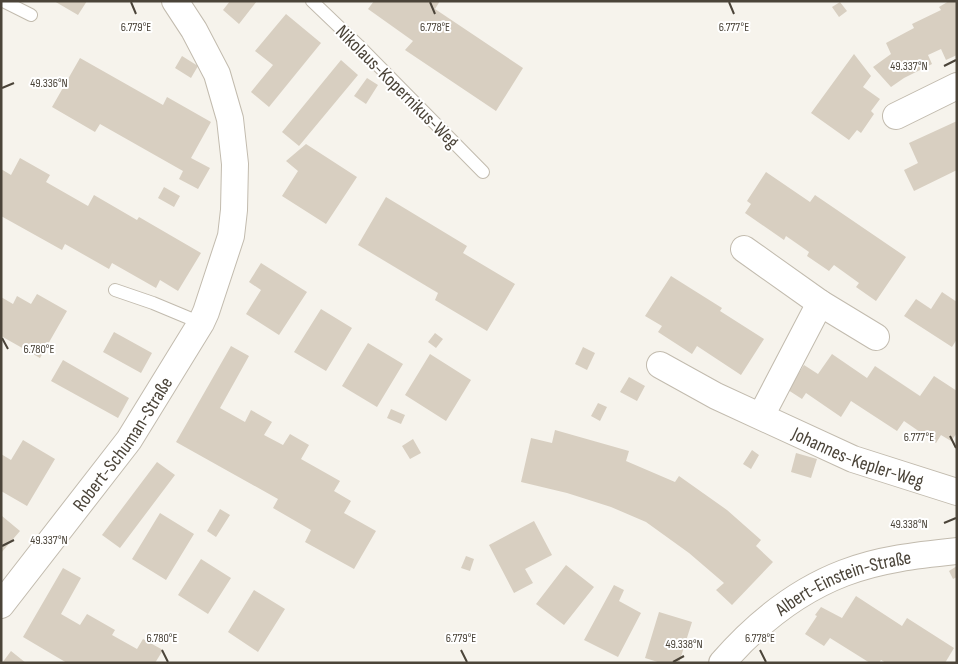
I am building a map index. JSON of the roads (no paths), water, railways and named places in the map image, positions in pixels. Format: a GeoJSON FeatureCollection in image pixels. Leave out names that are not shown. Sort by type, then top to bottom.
{"type":"FeatureCollection","features":[{"type":"Feature","properties":{"kind":"street","name":"Robert-Schuman-Straße"},"geometry":{"type":"LineString","coordinates":[[1,605],[129,440],[201,324],[231,236],[234,210],[234,164],[230,119],[217,74],[194,30],[175,1]]}},
{"type":"Feature","properties":{"kind":"street"},"geometry":{"type":"LineString","coordinates":[[896,116],[957,86]]}},
{"type":"Feature","properties":{"kind":"street"},"geometry":{"type":"LineString","coordinates":[[744,249],[820,304],[876,338]]}},
{"type":"Feature","properties":{"kind":"street"},"geometry":{"type":"LineString","coordinates":[[761,416],[820,304]]}},
{"type":"Feature","properties":{"kind":"street","name":"Johannes-Kepler-Weg"},"geometry":{"type":"LineString","coordinates":[[660,365],[716,396],[853,459],[957,492]]}},
{"type":"Feature","properties":{"kind":"street","name":"Albert-Einstein-Straße"},"geometry":{"type":"LineString","coordinates":[[722,663],[748,636],[795,598],[844,573],[901,558],[957,550]]}},
{"type":"Feature","properties":{"kind":"lane"},"geometry":{"type":"LineString","coordinates":[[4,1],[31,15]]}},
{"type":"Feature","properties":{"kind":"lane","name":"Nikolaus-Kopernikus-Weg"},"geometry":{"type":"LineString","coordinates":[[312,1],[483,172]]}},
{"type":"Feature","properties":{"kind":"lane"},"geometry":{"type":"LineString","coordinates":[[115,290],[153,303],[201,324]]}}]}
